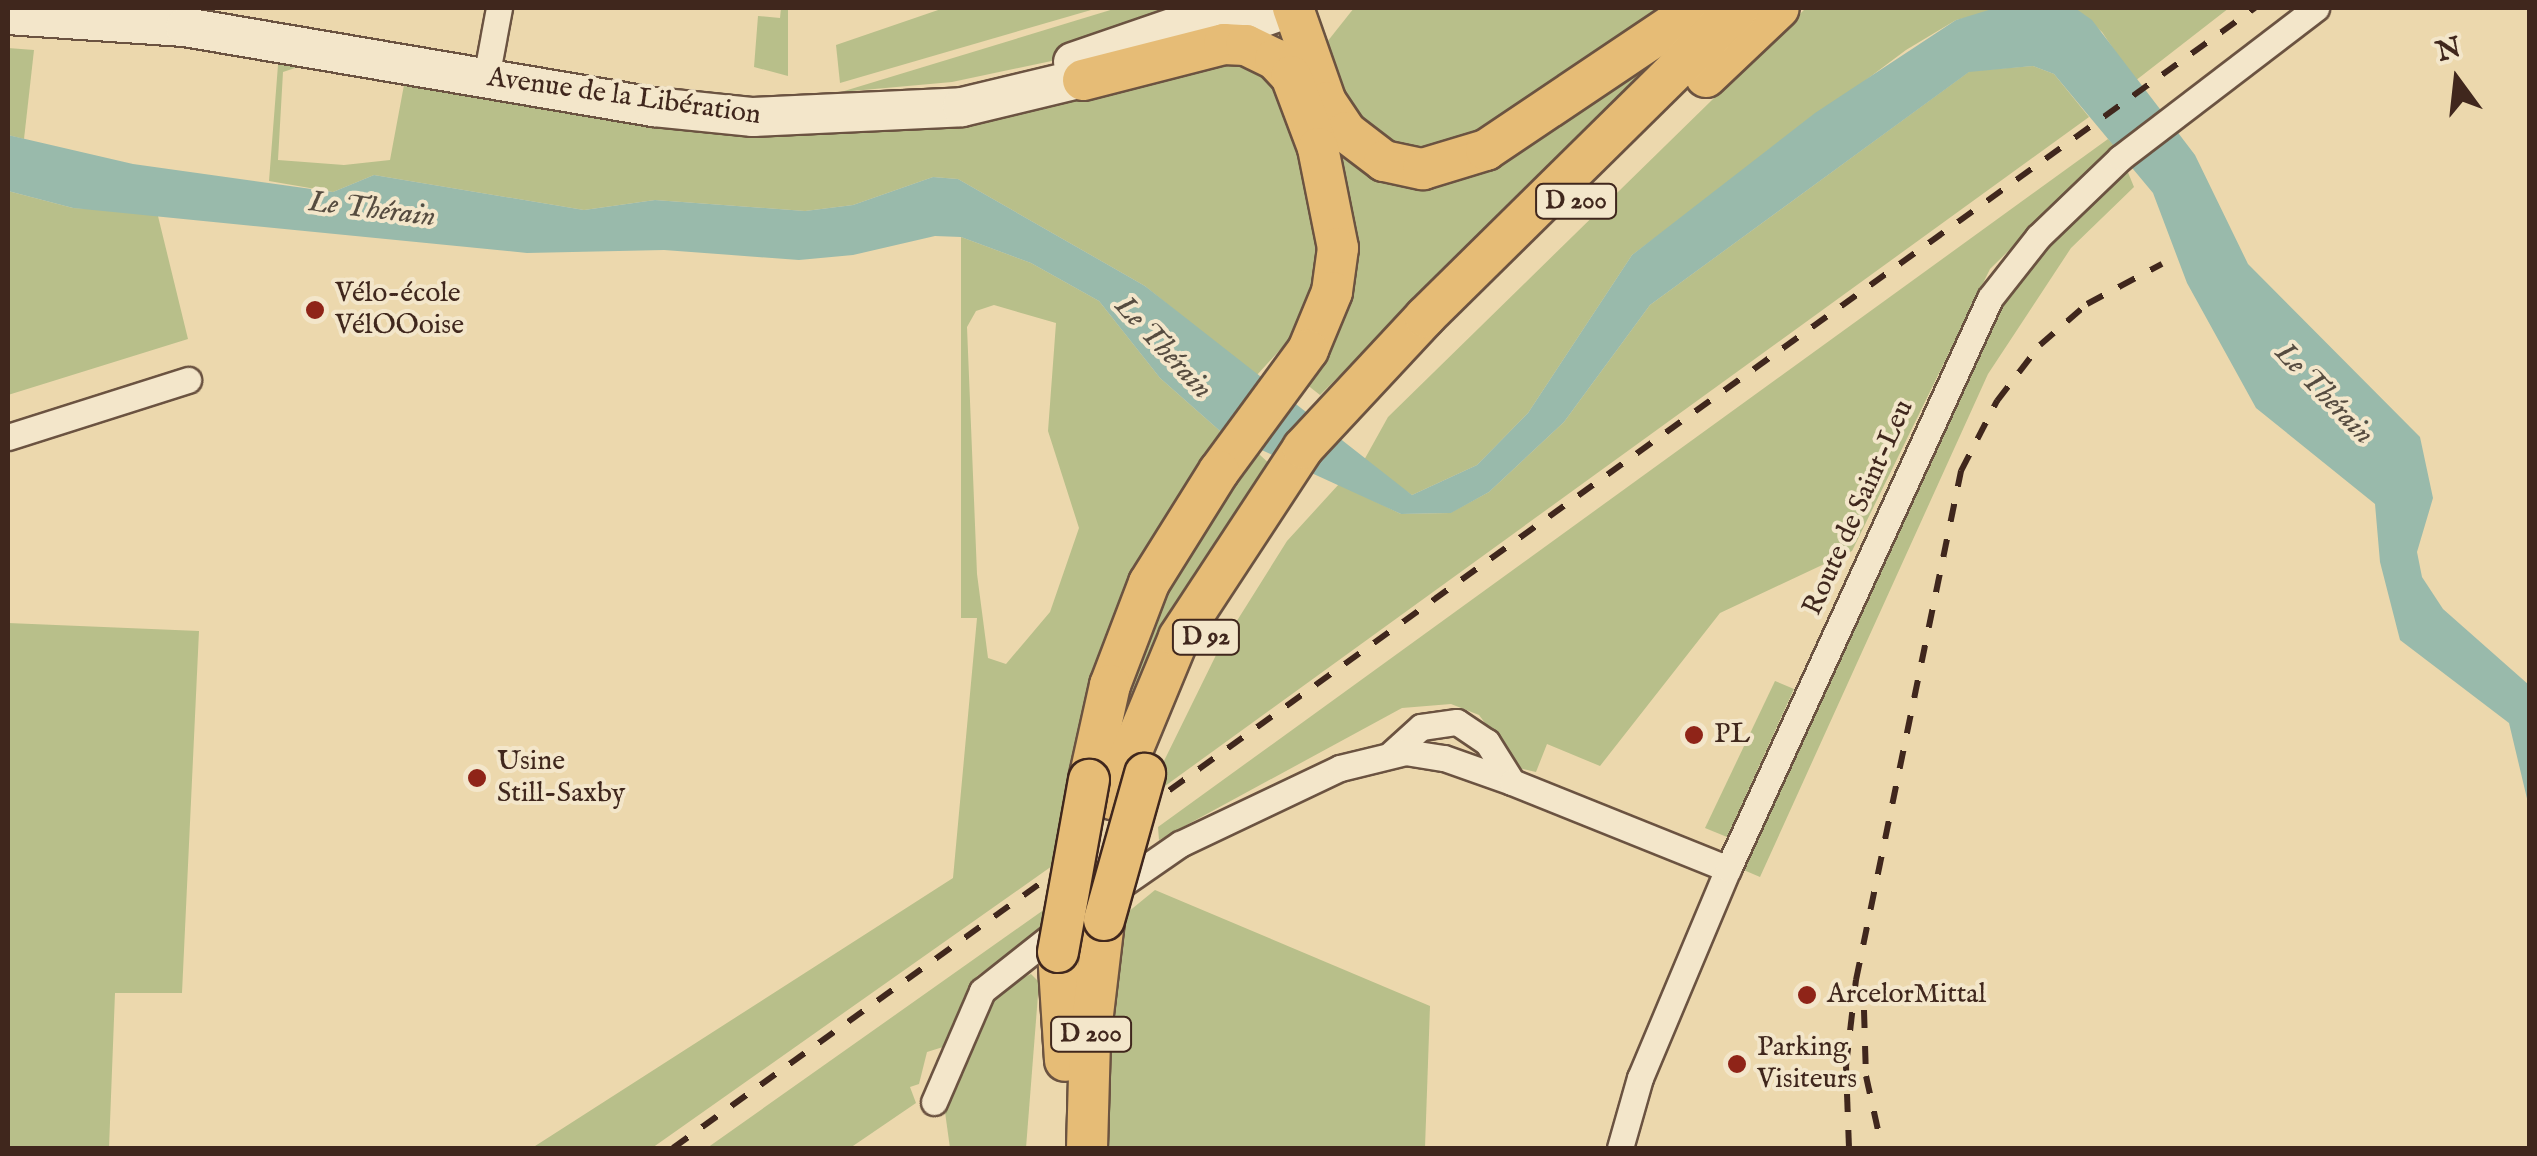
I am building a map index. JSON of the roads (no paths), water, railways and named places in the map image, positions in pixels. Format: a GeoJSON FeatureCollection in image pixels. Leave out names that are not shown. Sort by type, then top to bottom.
{"type":"FeatureCollection","features":[{"type":"Feature","properties":{"kind":"main road","name":"Avenue de la Libération"},"geometry":{"type":"LineString","coordinates":[[192,8],[679,110],[962,108],[1083,80],[1291,8]]}},
{"type":"Feature","properties":{"kind":"main road","name":"Avenue de la Libération"},"geometry":{"type":"LineString","coordinates":[[827,108],[1020,75],[1231,8]]}},
{"type":"Feature","properties":{"kind":"main road"},"geometry":{"type":"LineString","coordinates":[[1291,8],[1281,32],[1355,142],[1397,166],[1435,168],[1501,141],[1697,8]]}},
{"type":"Feature","properties":{"kind":"main road"},"geometry":{"type":"LineString","coordinates":[[1100,790],[1110,685],[1139,604],[1219,471],[1300,363],[1328,304],[1338,248],[1301,66],[1316,31],[1332,8]]}},
{"type":"Feature","properties":{"kind":"main road","name":"D 200"},"geometry":{"type":"LineString","coordinates":[[1063,1148],[1065,1061],[1100,790],[1179,636],[1274,508],[1368,393],[1738,8]]}},
{"type":"Feature","properties":{"kind":"main road","name":"D 200"},"geometry":{"type":"LineString","coordinates":[[1368,393],[1779,8]]}},
{"type":"Feature","properties":{"kind":"main road","name":"Avenue de la Libération"},"geometry":{"type":"LineString","coordinates":[[8,15],[159,24],[488,68]]}},
{"type":"Feature","properties":{"kind":"main road"},"geometry":{"type":"LineString","coordinates":[[1083,80],[1236,43],[1301,66]]}},
{"type":"Feature","properties":{"kind":"main road","name":"D 92"},"geometry":{"type":"LineString","coordinates":[[1145,774],[1197,653],[1274,508]]}},
{"type":"Feature","properties":{"kind":"main road","name":"D 200"},"geometry":{"type":"LineString","coordinates":[[1087,1148],[1090,1040],[1080,936],[1145,774]]}},
{"type":"Feature","properties":{"kind":"street"},"geometry":{"type":"LineString","coordinates":[[488,68],[498,8]]}},
{"type":"Feature","properties":{"kind":"street","name":"Route de Saint-Leu"},"geometry":{"type":"LineString","coordinates":[[1620,1148],[1640,1078],[1728,870],[1979,318],[2024,253],[2120,158],[2172,114],[2316,8]]}},
{"type":"Feature","properties":{"kind":"street"},"geometry":{"type":"LineString","coordinates":[[8,437],[188,380]]}},
{"type":"Feature","properties":{"kind":"street"},"geometry":{"type":"LineString","coordinates":[[1392,754],[1421,727],[1457,722],[1487,742],[1512,782]]}},
{"type":"Feature","properties":{"kind":"street"},"geometry":{"type":"LineString","coordinates":[[934,1102],[976,1001],[1000,974],[1180,844],[1340,768],[1392,754],[1444,758],[1728,870]]}},
{"type":"Feature","properties":{"kind":"water","name":"Le Thérain"},"geometry":{"type":"Polygon","coordinates":[[[2075,8],[2092,20],[2195,155],[2248,264],[2420,437],[2433,498],[2417,552],[2422,577],[2443,609],[2529,685],[2529,807],[2509,723],[2400,640],[2380,562],[2375,504],[2256,408],[2187,283],[2153,193],[2054,74],[2033,66],[1969,72],[1650,305],[1564,422],[1489,492],[1451,513],[1401,514],[1220,431],[1160,378],[1099,301],[1031,263],[961,237],[935,236],[853,255],[799,260],[664,250],[527,253],[73,208],[8,191],[8,135],[133,164],[333,192],[374,175],[584,210],[655,200],[805,211],[853,205],[933,177],[958,179],[1145,286],[1412,495],[1477,465],[1528,413],[1632,255],[1815,113],[1956,20],[1992,9],[2075,8]]]}},
{"type":"Feature","properties":{"kind":"railway"},"geometry":{"type":"LineString","coordinates":[[673,1148],[2255,8]]}},
{"type":"Feature","properties":{"kind":"railway"},"geometry":{"type":"LineString","coordinates":[[1849,1148],[1846,1066],[1856,980],[1961,471],[1997,401],[2040,345],[2087,304],[2162,264]]}},
{"type":"Feature","properties":{"kind":"railway"},"geometry":{"type":"LineString","coordinates":[[1864,1010],[1866,1076],[1882,1148]]}},
{"type":"Feature","properties":{"kind":"place","name":"Vélo-école VélOOoise"},"geometry":{"type":"Point","coordinates":[315,310]}},
{"type":"Feature","properties":{"kind":"place","name":"PL"},"geometry":{"type":"Point","coordinates":[1694,735]}},
{"type":"Feature","properties":{"kind":"place","name":"Usine Still-Saxby"},"geometry":{"type":"Point","coordinates":[477,778]}},
{"type":"Feature","properties":{"kind":"place","name":"ArcelorMittal"},"geometry":{"type":"Point","coordinates":[1807,995]}},
{"type":"Feature","properties":{"kind":"place","name":"Parking Visiteurs"},"geometry":{"type":"Point","coordinates":[1737,1064]}}]}
